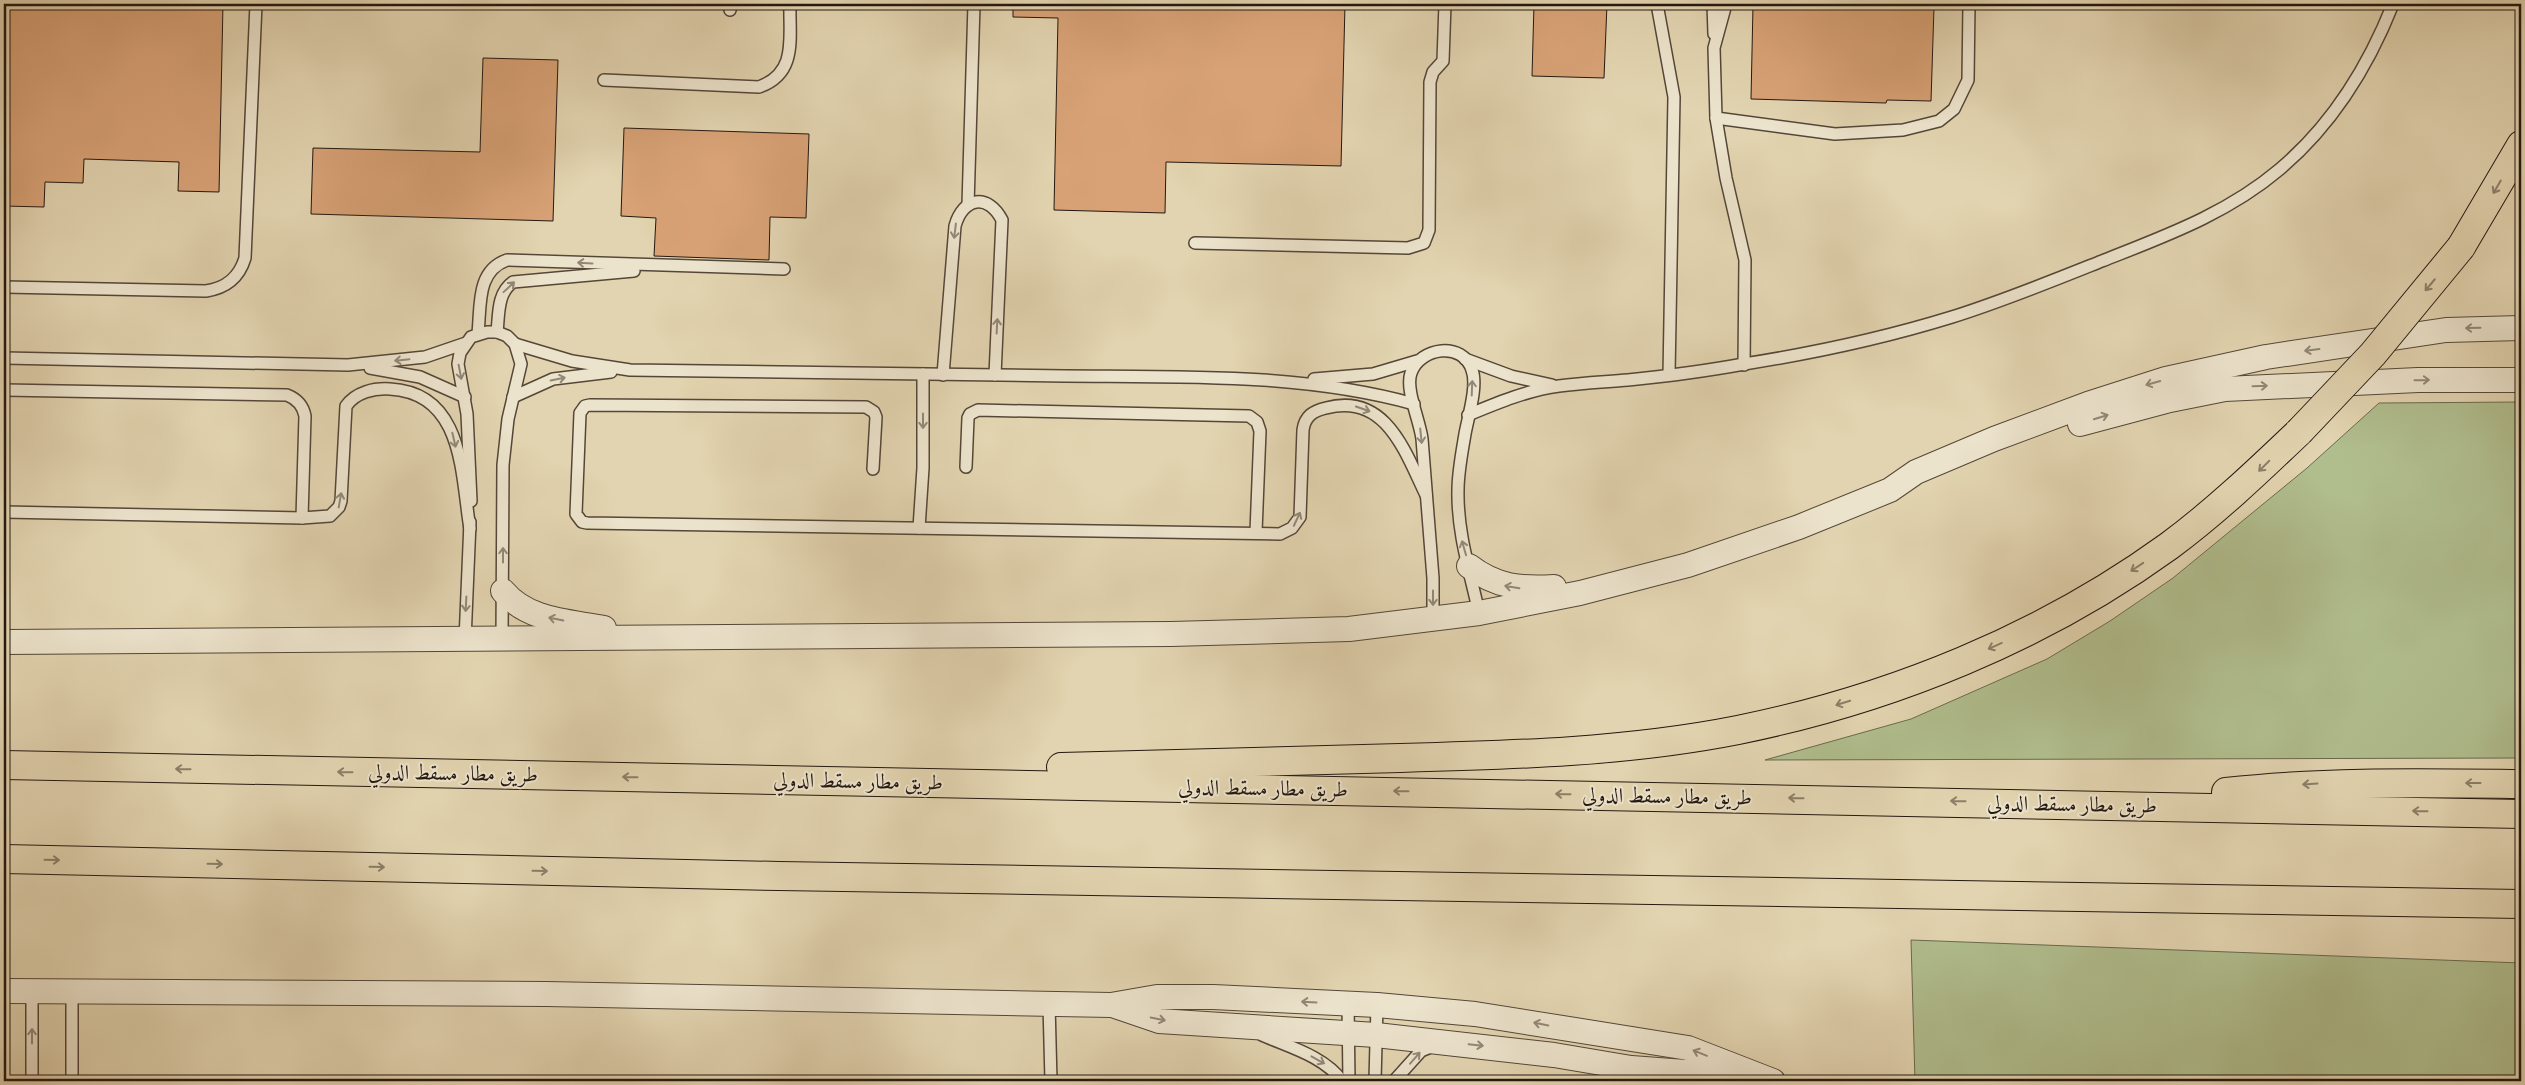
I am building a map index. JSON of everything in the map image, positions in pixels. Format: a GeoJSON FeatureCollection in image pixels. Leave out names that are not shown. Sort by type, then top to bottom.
{"type":"FeatureCollection","features":[{"type":"Feature","properties":{"kind":"main road"},"geometry":{"type":"LineString","coordinates":[[679,778],[1490,756],[1658,743],[1737,730],[1815,712],[1891,688],[1974,656],[2070,609],[2168,546],[2214,511],[2298,432],[2373,354],[2462,247],[2521,145]]}},
{"type":"Feature","properties":{"kind":"main road","name":"طريق مطار مسقط الدولي"},"geometry":{"type":"LineString","coordinates":[[4,765],[2521,814]]}},
{"type":"Feature","properties":{"kind":"main road"},"geometry":{"type":"LineString","coordinates":[[2182,806],[2225,792],[2316,784],[2521,784]]}},
{"type":"Feature","properties":{"kind":"main road"},"geometry":{"type":"LineString","coordinates":[[4,859],[779,876],[2521,904]]}},
{"type":"Feature","properties":{"kind":"main road"},"geometry":{"type":"LineString","coordinates":[[2372,902],[2521,914]]}},
{"type":"Feature","properties":{"kind":"street"},"geometry":{"type":"LineString","coordinates":[[1890,490],[1916,472],[1994,439],[2088,404],[2166,379],[2284,354],[2446,330],[2521,328]]}},
{"type":"Feature","properties":{"kind":"street"},"geometry":{"type":"LineString","coordinates":[[4,642],[465,640],[1240,632],[1349,629],[1479,613],[1631,581],[1753,544],[1890,490],[1924,484],[2006,450],[2086,422],[2200,394],[2252,387],[2418,380],[2521,380]]}},
{"type":"Feature","properties":{"kind":"street"},"geometry":{"type":"LineString","coordinates":[[1469,566],[1489,580],[1511,588],[1527,589],[1631,581]]}},
{"type":"Feature","properties":{"kind":"street"},"geometry":{"type":"LineString","coordinates":[[503,591],[512,602],[536,615],[655,638]]}},
{"type":"Feature","properties":{"kind":"street"},"geometry":{"type":"LineString","coordinates":[[4,991],[536,994],[1111,1005],[1157,998],[1212,997],[1377,1005],[1475,1014],[1688,1048],[1767,1080]]}},
{"type":"Feature","properties":{"kind":"street"},"geometry":{"type":"LineString","coordinates":[[1111,1005],[1159,1021],[1348,1032],[1554,1055],[1631,1068],[1767,1080]]}},
{"type":"Feature","properties":{"kind":"lane"},"geometry":{"type":"LineString","coordinates":[[4,287],[206,291],[224,286],[238,275],[245,258],[256,4]]}},
{"type":"Feature","properties":{"kind":"lane"},"geometry":{"type":"LineString","coordinates":[[604,80],[759,87],[772,82],[782,73],[788,61],[790,4]]}},
{"type":"Feature","properties":{"kind":"lane"},"geometry":{"type":"LineString","coordinates":[[968,205],[974,4]]}},
{"type":"Feature","properties":{"kind":"lane"},"geometry":{"type":"LineString","coordinates":[[1195,243],[1408,248],[1424,243],[1429,230],[1430,82],[1433,72],[1443,61],[1445,4]]}},
{"type":"Feature","properties":{"kind":"lane"},"geometry":{"type":"LineString","coordinates":[[1657,4],[1674,97],[1669,375]]}},
{"type":"Feature","properties":{"kind":"lane"},"geometry":{"type":"LineString","coordinates":[[1713,4],[1716,118],[1726,178],[1745,260],[1744,364]]}},
{"type":"Feature","properties":{"kind":"lane"},"geometry":{"type":"LineString","coordinates":[[1714,48],[1726,4]]}},
{"type":"Feature","properties":{"kind":"lane"},"geometry":{"type":"LineString","coordinates":[[1716,118],[1835,134],[1903,130],[1939,121],[1954,109],[1968,80],[1969,4]]}},
{"type":"Feature","properties":{"kind":"lane"},"geometry":{"type":"LineString","coordinates":[[1468,415],[1503,401],[1558,386],[1669,375],[1744,364],[1848,344],[1951,317],[2006,299],[2166,237],[2229,206],[2280,169],[2303,148],[2333,114],[2358,77],[2380,37],[2393,4]]}},
{"type":"Feature","properties":{"kind":"lane"},"geometry":{"type":"LineString","coordinates":[[944,375],[955,226],[958,213],[968,205],[978,202],[988,204],[997,210],[1002,220],[995,375]]}},
{"type":"Feature","properties":{"kind":"lane"},"geometry":{"type":"LineString","coordinates":[[478,334],[484,281],[493,268],[507,260],[784,269]]}},
{"type":"Feature","properties":{"kind":"lane"},"geometry":{"type":"LineString","coordinates":[[497,332],[503,291],[507,286],[519,280],[686,267]]}},
{"type":"Feature","properties":{"kind":"lane"},"geometry":{"type":"LineString","coordinates":[[348,365],[425,357],[466,343],[478,334],[497,332],[507,336],[515,344],[521,364],[513,397],[503,465],[502,639]]}},
{"type":"Feature","properties":{"kind":"lane"},"geometry":{"type":"LineString","coordinates":[[465,640],[471,479],[465,397],[458,364],[460,353],[466,343]]}},
{"type":"Feature","properties":{"kind":"lane"},"geometry":{"type":"LineString","coordinates":[[515,344],[572,361],[630,370]]}},
{"type":"Feature","properties":{"kind":"lane"},"geometry":{"type":"LineString","coordinates":[[1433,620],[1433,578],[1420,422],[1410,387],[1410,374],[1417,362],[1428,353],[1441,350],[1454,352],[1465,359],[1511,376],[1558,386]]}},
{"type":"Feature","properties":{"kind":"lane"},"geometry":{"type":"LineString","coordinates":[[4,358],[348,365],[394,371],[420,377],[465,397]]}},
{"type":"Feature","properties":{"kind":"lane"},"geometry":{"type":"LineString","coordinates":[[1465,359],[1473,370],[1472,395],[1458,488],[1462,541],[1479,613]]}},
{"type":"Feature","properties":{"kind":"lane"},"geometry":{"type":"LineString","coordinates":[[1297,382],[1373,374],[1417,362]]}},
{"type":"Feature","properties":{"kind":"lane"},"geometry":{"type":"LineString","coordinates":[[513,397],[554,379],[630,370],[995,375],[1297,382],[1350,388],[1414,404]]}},
{"type":"Feature","properties":{"kind":"lane"},"geometry":{"type":"LineString","coordinates":[[919,528],[923,468],[923,374]]}},
{"type":"Feature","properties":{"kind":"lane"},"geometry":{"type":"LineString","coordinates":[[4,512],[324,518],[330,516],[339,507],[346,406],[361,393],[391,389],[406,391],[421,397],[435,406],[446,420],[454,436],[470,529]]}},
{"type":"Feature","properties":{"kind":"lane"},"geometry":{"type":"LineString","coordinates":[[4,390],[287,395],[294,398],[304,409],[305,416],[302,518]]}},
{"type":"Feature","properties":{"kind":"lane"},"geometry":{"type":"LineString","coordinates":[[874,469],[876,417],[874,412],[866,407],[590,404],[585,406],[580,413],[576,514],[582,522],[587,523],[1256,532],[1280,534],[1296,523],[1301,510],[1304,424],[1316,410],[1334,406],[1358,407],[1380,417],[1400,441],[1426,495]]}},
{"type":"Feature","properties":{"kind":"lane"},"geometry":{"type":"LineString","coordinates":[[966,467],[968,418],[970,414],[978,410],[1249,416],[1257,422],[1260,431],[1256,532]]}},
{"type":"Feature","properties":{"kind":"lane"},"geometry":{"type":"LineString","coordinates":[[32,992],[32,1081]]}},
{"type":"Feature","properties":{"kind":"lane"},"geometry":{"type":"LineString","coordinates":[[72,992],[72,1081]]}},
{"type":"Feature","properties":{"kind":"lane"},"geometry":{"type":"LineString","coordinates":[[1049,1004],[1050,1081]]}},
{"type":"Feature","properties":{"kind":"lane"},"geometry":{"type":"LineString","coordinates":[[1348,1004],[1349,1081]]}},
{"type":"Feature","properties":{"kind":"lane"},"geometry":{"type":"LineString","coordinates":[[1375,1081],[1377,1005]]}},
{"type":"Feature","properties":{"kind":"lane"},"geometry":{"type":"LineString","coordinates":[[1242,1026],[1320,1060],[1335,1071],[1342,1081]]}},
{"type":"Feature","properties":{"kind":"lane"},"geometry":{"type":"LineString","coordinates":[[1394,1081],[1420,1051],[1441,1042]]}},
{"type":"Feature","properties":{"kind":"green space"},"geometry":{"type":"Polygon","coordinates":[[[2521,402],[2521,758],[1765,760],[1911,719],[2047,659],[2110,621],[2173,578],[2307,468],[2379,403],[2521,402]]]}},
{"type":"Feature","properties":{"kind":"green space"},"geometry":{"type":"Polygon","coordinates":[[[1911,940],[2521,963],[2521,1081],[1915,1081],[1911,940]]]}},
{"type":"Feature","properties":{"kind":"building"},"geometry":{"type":"Polygon","coordinates":[[[4,4],[223,4],[219,192],[178,191],[179,162],[84,159],[83,183],[45,182],[44,207],[4,206],[4,4]]]}},
{"type":"Feature","properties":{"kind":"building"},"geometry":{"type":"Polygon","coordinates":[[[1013,4],[1345,4],[1341,166],[1166,162],[1165,213],[1054,210],[1058,18],[1013,17],[1013,4]]]}},
{"type":"Feature","properties":{"kind":"building"},"geometry":{"type":"Polygon","coordinates":[[[1534,4],[1607,4],[1604,78],[1532,76],[1534,4]]]}},
{"type":"Feature","properties":{"kind":"building"},"geometry":{"type":"Polygon","coordinates":[[[1910,4],[1909,6],[1934,7],[1931,101],[1887,100],[1886,103],[1751,99],[1753,5],[1910,4]]]}},
{"type":"Feature","properties":{"kind":"building"},"geometry":{"type":"Polygon","coordinates":[[[483,58],[558,60],[553,221],[311,214],[313,148],[480,152],[483,58]]]}},
{"type":"Feature","properties":{"kind":"building"},"geometry":{"type":"Polygon","coordinates":[[[624,128],[809,134],[806,218],[770,217],[769,260],[654,256],[656,218],[621,216],[624,128]]]}}]}
